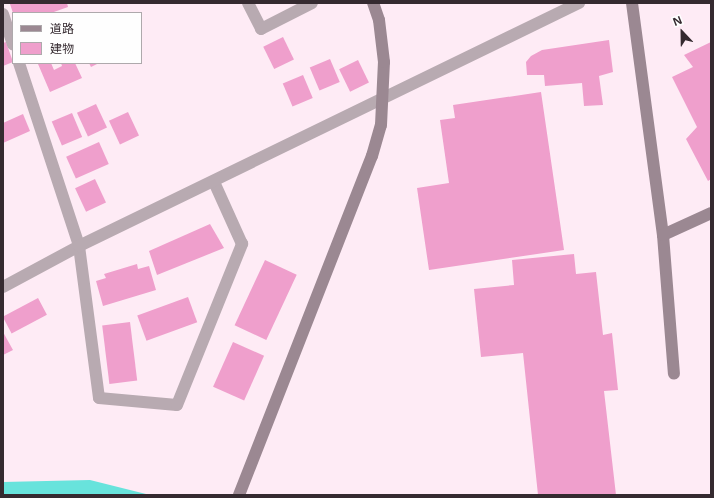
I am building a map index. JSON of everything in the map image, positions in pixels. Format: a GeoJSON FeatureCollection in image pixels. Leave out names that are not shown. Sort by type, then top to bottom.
{"type":"FeatureCollection","features":[{"type":"Feature","properties":{"kind":"street"},"geometry":{"type":"LineString","coordinates":[[248,3],[261,29],[312,3]]}},
{"type":"Feature","properties":{"kind":"street"},"geometry":{"type":"LineString","coordinates":[[239,495],[372,156],[381,125],[384,62],[379,20],[373,3]]}},
{"type":"Feature","properties":{"kind":"street"},"geometry":{"type":"LineString","coordinates":[[3,286],[79,246],[214,182],[579,3]]}},
{"type":"Feature","properties":{"kind":"street"},"geometry":{"type":"LineString","coordinates":[[632,3],[663,236],[674,374]]}},
{"type":"Feature","properties":{"kind":"street"},"geometry":{"type":"LineString","coordinates":[[3,14],[12,41]]}},
{"type":"Feature","properties":{"kind":"street"},"geometry":{"type":"LineString","coordinates":[[19,64],[79,246],[99,398],[177,405],[242,244],[214,182]]}},
{"type":"Feature","properties":{"kind":"street"},"geometry":{"type":"LineString","coordinates":[[663,236],[711,213]]}},
{"type":"Feature","properties":{"kind":"water"},"geometry":{"type":"Polygon","coordinates":[[[90,480],[150,495],[3,495],[3,482],[90,480]]]}},
{"type":"Feature","properties":{"kind":"building"},"geometry":{"type":"Polygon","coordinates":[[[67,3],[68,7],[54,12],[13,12],[10,4],[67,3]]]}},
{"type":"Feature","properties":{"kind":"building"},"geometry":{"type":"Polygon","coordinates":[[[283,37],[294,59],[274,69],[263,47],[283,37]]]}},
{"type":"Feature","properties":{"kind":"building"},"geometry":{"type":"Polygon","coordinates":[[[609,40],[613,72],[599,76],[603,105],[584,106],[582,83],[545,86],[544,75],[527,75],[526,62],[531,56],[542,50],[609,40]]]}},
{"type":"Feature","properties":{"kind":"building"},"geometry":{"type":"Polygon","coordinates":[[[6,42],[12,62],[3,66],[3,43],[6,42]]]}},
{"type":"Feature","properties":{"kind":"building"},"geometry":{"type":"Polygon","coordinates":[[[711,42],[711,179],[708,181],[686,139],[697,127],[672,77],[693,67],[684,55],[711,42]]]}},
{"type":"Feature","properties":{"kind":"building"},"geometry":{"type":"Polygon","coordinates":[[[330,59],[340,82],[320,91],[310,68],[330,59]]]}},
{"type":"Feature","properties":{"kind":"building"},"geometry":{"type":"Polygon","coordinates":[[[358,60],[369,82],[350,92],[339,69],[358,60]]]}},
{"type":"Feature","properties":{"kind":"building"},"geometry":{"type":"Polygon","coordinates":[[[38,64],[51,64],[54,70],[62,66],[61,64],[75,64],[82,78],[50,92],[38,64]]]}},
{"type":"Feature","properties":{"kind":"building"},"geometry":{"type":"Polygon","coordinates":[[[90,64],[97,64],[91,67],[90,64]]]}},
{"type":"Feature","properties":{"kind":"building"},"geometry":{"type":"Polygon","coordinates":[[[303,75],[313,98],[293,107],[283,84],[303,75]]]}},
{"type":"Feature","properties":{"kind":"building"},"geometry":{"type":"Polygon","coordinates":[[[541,92],[564,250],[429,270],[417,188],[449,183],[440,120],[455,118],[453,105],[541,92]]]}},
{"type":"Feature","properties":{"kind":"building"},"geometry":{"type":"Polygon","coordinates":[[[96,104],[107,128],[88,136],[77,113],[96,104]]]}},
{"type":"Feature","properties":{"kind":"building"},"geometry":{"type":"Polygon","coordinates":[[[128,112],[139,136],[120,144],[109,121],[128,112]]]}},
{"type":"Feature","properties":{"kind":"building"},"geometry":{"type":"Polygon","coordinates":[[[72,113],[82,137],[62,146],[52,122],[72,113]]]}},
{"type":"Feature","properties":{"kind":"building"},"geometry":{"type":"Polygon","coordinates":[[[23,114],[30,131],[3,143],[3,123],[23,114]]]}},
{"type":"Feature","properties":{"kind":"building"},"geometry":{"type":"Polygon","coordinates":[[[99,142],[109,164],[76,179],[66,157],[99,142]]]}},
{"type":"Feature","properties":{"kind":"building"},"geometry":{"type":"Polygon","coordinates":[[[95,179],[106,203],[86,212],[75,188],[95,179]]]}},
{"type":"Feature","properties":{"kind":"building"},"geometry":{"type":"Polygon","coordinates":[[[210,224],[224,248],[157,275],[149,251],[210,224]]]}},
{"type":"Feature","properties":{"kind":"building"},"geometry":{"type":"Polygon","coordinates":[[[574,254],[576,274],[596,272],[603,335],[612,333],[618,390],[604,391],[616,495],[538,495],[523,353],[481,357],[474,289],[514,285],[512,260],[574,254]]]}},
{"type":"Feature","properties":{"kind":"building"},"geometry":{"type":"Polygon","coordinates":[[[265,260],[297,275],[266,340],[235,325],[265,260]]]}},
{"type":"Feature","properties":{"kind":"building"},"geometry":{"type":"Polygon","coordinates":[[[137,264],[138,269],[149,266],[156,290],[103,306],[96,281],[106,278],[104,274],[137,264]]]}},
{"type":"Feature","properties":{"kind":"building"},"geometry":{"type":"Polygon","coordinates":[[[188,297],[197,322],[146,341],[137,315],[188,297]]]}},
{"type":"Feature","properties":{"kind":"building"},"geometry":{"type":"Polygon","coordinates":[[[38,298],[47,315],[12,334],[3,317],[38,298]]]}},
{"type":"Feature","properties":{"kind":"building"},"geometry":{"type":"Polygon","coordinates":[[[130,322],[137,381],[109,384],[102,325],[130,322]]]}},
{"type":"Feature","properties":{"kind":"building"},"geometry":{"type":"Polygon","coordinates":[[[3,332],[13,350],[3,355],[3,332]]]}},
{"type":"Feature","properties":{"kind":"building"},"geometry":{"type":"Polygon","coordinates":[[[233,342],[264,356],[244,401],[213,387],[233,342]]]}}]}
